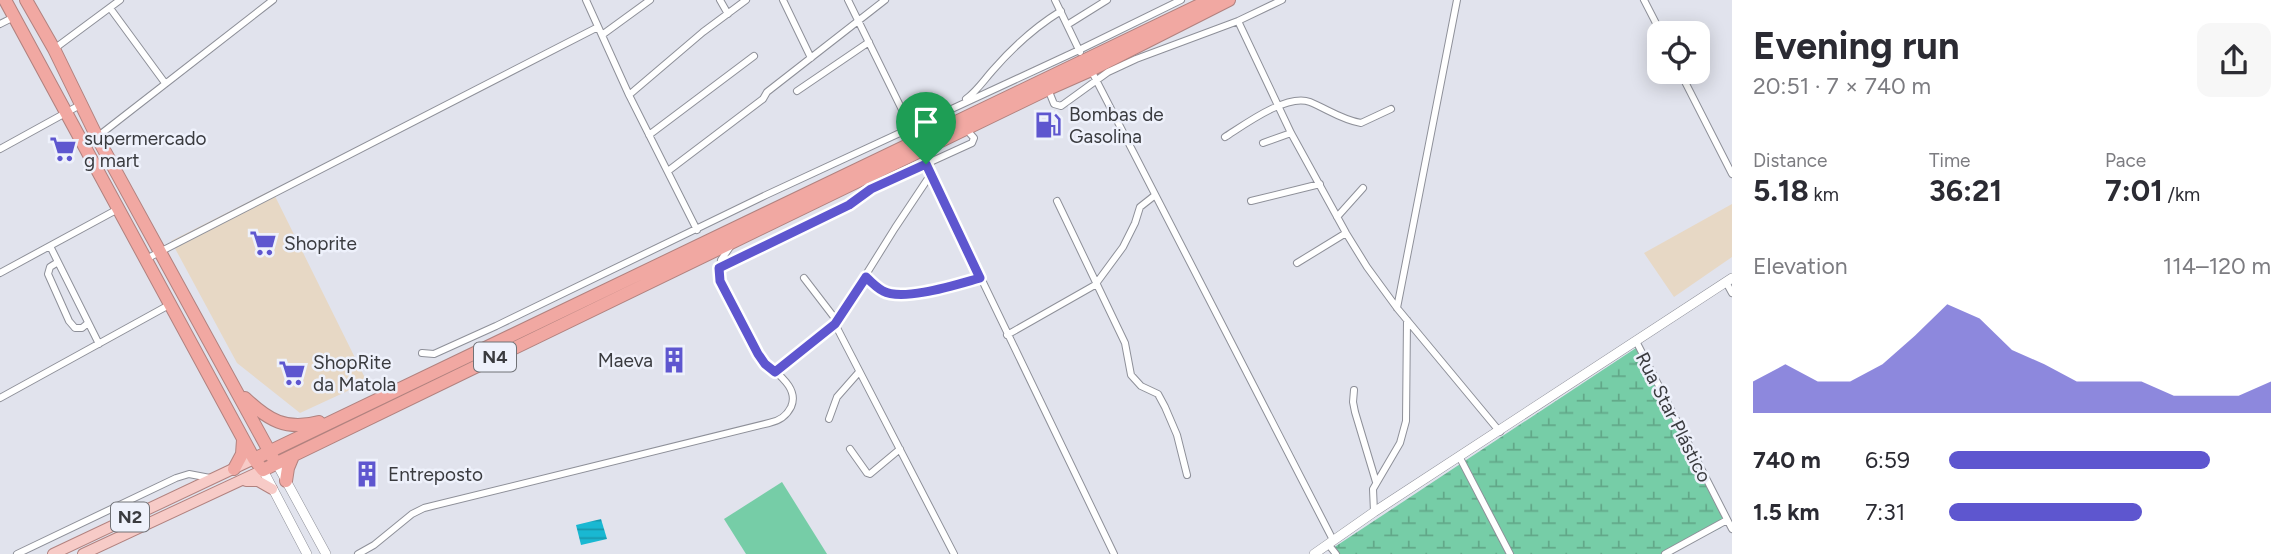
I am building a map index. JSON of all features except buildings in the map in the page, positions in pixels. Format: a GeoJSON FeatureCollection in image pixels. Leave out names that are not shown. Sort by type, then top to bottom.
{"type":"FeatureCollection","features":[{"type":"Feature","properties":{"kind":"highway"},"geometry":{"type":"LineString","coordinates":[[5,0],[169,305],[254,459],[263,470]]}},
{"type":"Feature","properties":{"kind":"highway"},"geometry":{"type":"LineString","coordinates":[[26,0],[54,49],[97,137],[277,464]]}},
{"type":"Feature","properties":{"kind":"highway","name":"N4"},"geometry":{"type":"LineString","coordinates":[[263,470],[1048,89],[1211,0]]}},
{"type":"Feature","properties":{"kind":"highway","name":"N4"},"geometry":{"type":"LineString","coordinates":[[254,459],[1230,0]]}},
{"type":"Feature","properties":{"kind":"highway"},"geometry":{"type":"LineString","coordinates":[[235,388],[269,419],[290,425],[317,423],[357,409]]}},
{"type":"Feature","properties":{"kind":"highway"},"geometry":{"type":"LineString","coordinates":[[234,469],[242,454],[243,438]]}},
{"type":"Feature","properties":{"kind":"highway"},"geometry":{"type":"LineString","coordinates":[[286,481],[293,456]]}},
{"type":"Feature","properties":{"kind":"main road"},"geometry":{"type":"LineString","coordinates":[[1314,554],[1729,280]]}},
{"type":"Feature","properties":{"kind":"main road","name":"N2"},"geometry":{"type":"LineString","coordinates":[[53,554],[254,459]]}},
{"type":"Feature","properties":{"kind":"main road"},"geometry":{"type":"LineString","coordinates":[[277,464],[326,554]]}},
{"type":"Feature","properties":{"kind":"main road"},"geometry":{"type":"LineString","coordinates":[[263,470],[307,554]]}},
{"type":"Feature","properties":{"kind":"main road","name":"N2"},"geometry":{"type":"LineString","coordinates":[[83,554],[263,470]]}},
{"type":"Feature","properties":{"kind":"main road"},"geometry":{"type":"LineString","coordinates":[[236,483],[257,481],[272,489]]}},
{"type":"Feature","properties":{"kind":"street"},"geometry":{"type":"LineString","coordinates":[[54,49],[120,0]]}},
{"type":"Feature","properties":{"kind":"street"},"geometry":{"type":"LineString","coordinates":[[82,145],[97,137],[273,0]]}},
{"type":"Feature","properties":{"kind":"street"},"geometry":{"type":"LineString","coordinates":[[586,0],[629,95],[697,230]]}},
{"type":"Feature","properties":{"kind":"street"},"geometry":{"type":"LineString","coordinates":[[146,259],[600,31],[650,0]]}},
{"type":"Feature","properties":{"kind":"street"},"geometry":{"type":"LineString","coordinates":[[720,0],[728,14]]}},
{"type":"Feature","properties":{"kind":"street"},"geometry":{"type":"LineString","coordinates":[[629,95],[746,0]]}},
{"type":"Feature","properties":{"kind":"street"},"geometry":{"type":"LineString","coordinates":[[783,0],[811,58]]}},
{"type":"Feature","properties":{"kind":"street"},"geometry":{"type":"LineString","coordinates":[[848,0],[911,128]]}},
{"type":"Feature","properties":{"kind":"street"},"geometry":{"type":"LineString","coordinates":[[668,171],[763,99],[768,92],[885,0]]}},
{"type":"Feature","properties":{"kind":"street"},"geometry":{"type":"LineString","coordinates":[[1055,0],[1336,554]]}},
{"type":"Feature","properties":{"kind":"street"},"geometry":{"type":"LineString","coordinates":[[1067,25],[1107,0]]}},
{"type":"Feature","properties":{"kind":"street"},"geometry":{"type":"LineString","coordinates":[[422,353],[434,354],[446,349],[956,106],[1087,66],[1181,0]]}},
{"type":"Feature","properties":{"kind":"street"},"geometry":{"type":"LineString","coordinates":[[1087,66],[1108,72],[1238,21],[1282,0]]}},
{"type":"Feature","properties":{"kind":"street"},"geometry":{"type":"LineString","coordinates":[[1397,308],[1457,0]]}},
{"type":"Feature","properties":{"kind":"street"},"geometry":{"type":"LineString","coordinates":[[1644,0],[1655,21]]}},
{"type":"Feature","properties":{"kind":"street"},"geometry":{"type":"LineString","coordinates":[[110,8],[165,83]]}},
{"type":"Feature","properties":{"kind":"street"},"geometry":{"type":"LineString","coordinates":[[956,106],[977,90],[992,71],[1032,32],[1061,11]]}},
{"type":"Feature","properties":{"kind":"street"},"geometry":{"type":"LineString","coordinates":[[0,24],[15,17]]}},
{"type":"Feature","properties":{"kind":"street"},"geometry":{"type":"LineString","coordinates":[[1238,21],[1291,133],[1346,233],[1381,289],[1500,432]]}},
{"type":"Feature","properties":{"kind":"street"},"geometry":{"type":"LineString","coordinates":[[797,91],[869,42]]}},
{"type":"Feature","properties":{"kind":"street"},"geometry":{"type":"LineString","coordinates":[[649,135],[754,55]]}},
{"type":"Feature","properties":{"kind":"street"},"geometry":{"type":"LineString","coordinates":[[1048,89],[1054,104],[1061,106],[1087,66]]}},
{"type":"Feature","properties":{"kind":"street"},"geometry":{"type":"LineString","coordinates":[[1686,84],[1732,174]]}},
{"type":"Feature","properties":{"kind":"street"},"geometry":{"type":"LineString","coordinates":[[1225,136],[1277,106],[1297,101],[1307,101],[1361,123],[1391,109]]}},
{"type":"Feature","properties":{"kind":"street"},"geometry":{"type":"LineString","coordinates":[[0,149],[80,104]]}},
{"type":"Feature","properties":{"kind":"street"},"geometry":{"type":"LineString","coordinates":[[719,268],[849,205],[871,189],[972,143],[974,138],[966,129]]}},
{"type":"Feature","properties":{"kind":"street"},"geometry":{"type":"LineString","coordinates":[[1263,144],[1291,133]]}},
{"type":"Feature","properties":{"kind":"street"},"geometry":{"type":"LineString","coordinates":[[926,164],[1114,554]]}},
{"type":"Feature","properties":{"kind":"street"},"geometry":{"type":"LineString","coordinates":[[775,372],[836,323],[931,174]]}},
{"type":"Feature","properties":{"kind":"street"},"geometry":{"type":"LineString","coordinates":[[1251,201],[1320,184]]}},
{"type":"Feature","properties":{"kind":"street"},"geometry":{"type":"LineString","coordinates":[[1337,217],[1363,188]]}},
{"type":"Feature","properties":{"kind":"street"},"geometry":{"type":"LineString","coordinates":[[1007,335],[1095,285],[1123,247],[1140,207],[1154,196]]}},
{"type":"Feature","properties":{"kind":"street"},"geometry":{"type":"LineString","coordinates":[[1057,201],[1125,343],[1131,375],[1141,386],[1157,394],[1164,407],[1177,435],[1187,475]]}},
{"type":"Feature","properties":{"kind":"street"},"geometry":{"type":"LineString","coordinates":[[0,273],[118,209]]}},
{"type":"Feature","properties":{"kind":"street"},"geometry":{"type":"LineString","coordinates":[[1297,263],[1346,233]]}},
{"type":"Feature","properties":{"kind":"street"},"geometry":{"type":"LineString","coordinates":[[358,554],[424,508],[779,421],[790,409],[792,392],[787,382],[765,364],[758,354],[720,281],[719,268],[735,240]]}},
{"type":"Feature","properties":{"kind":"street"},"geometry":{"type":"LineString","coordinates":[[51,246],[99,344]]}},
{"type":"Feature","properties":{"kind":"street"},"geometry":{"type":"LineString","coordinates":[[58,262],[50,267],[48,274],[69,321],[75,328],[82,328],[88,323]]}},
{"type":"Feature","properties":{"kind":"street"},"geometry":{"type":"LineString","coordinates":[[866,277],[883,291],[900,295],[936,290],[980,278]]}},
{"type":"Feature","properties":{"kind":"street"},"geometry":{"type":"LineString","coordinates":[[804,278],[836,323],[954,554]]}},
{"type":"Feature","properties":{"kind":"street"},"geometry":{"type":"LineString","coordinates":[[1729,280],[1732,293]]}},
{"type":"Feature","properties":{"kind":"street"},"geometry":{"type":"LineString","coordinates":[[0,398],[169,305]]}},
{"type":"Feature","properties":{"kind":"street"},"geometry":{"type":"LineString","coordinates":[[1374,512],[1373,489],[1405,430],[1408,320]]}},
{"type":"Feature","properties":{"kind":"street","name":"Rua Star Plástico"},"geometry":{"type":"LineString","coordinates":[[1636,341],[1732,529]]}},
{"type":"Feature","properties":{"kind":"street"},"geometry":{"type":"LineString","coordinates":[[830,419],[837,397],[859,372]]}},
{"type":"Feature","properties":{"kind":"street"},"geometry":{"type":"LineString","coordinates":[[1354,390],[1355,412],[1376,482]]}},
{"type":"Feature","properties":{"kind":"street"},"geometry":{"type":"LineString","coordinates":[[850,449],[870,474],[900,449]]}},
{"type":"Feature","properties":{"kind":"street"},"geometry":{"type":"LineString","coordinates":[[1460,458],[1510,554]]}},
{"type":"Feature","properties":{"kind":"street"},"geometry":{"type":"LineString","coordinates":[[17,554],[176,478],[188,474],[214,478]]}},
{"type":"Feature","properties":{"kind":"street"},"geometry":{"type":"LineString","coordinates":[[1665,554],[1727,520]]}},
{"type":"Feature","properties":{"kind":"street"},"geometry":{"type":"LineString","coordinates":[[83,523],[97,533]]}},
{"type":"Feature","properties":{"kind":"shaded area"},"geometry":{"type":"Polygon","coordinates":[[[272,190],[367,382],[300,413],[237,363],[171,241],[272,190]]]}},
{"type":"Feature","properties":{"kind":"shaded area"},"geometry":{"type":"Polygon","coordinates":[[[1732,204],[1732,257],[1674,297],[1644,253],[1732,204]]]}},
{"type":"Feature","properties":{"kind":"green space"},"geometry":{"type":"Polygon","coordinates":[[[1636,348],[1728,514],[1721,528],[1666,554],[1337,554],[1333,548],[1636,348]]]}},
{"type":"Feature","properties":{"kind":"green space"},"geometry":{"type":"Polygon","coordinates":[[[782,482],[827,554],[746,554],[724,519],[782,482]]]}},
{"type":"Feature","properties":{"kind":"water"},"geometry":{"type":"Polygon","coordinates":[[[601,519],[607,539],[581,545],[576,525],[601,519]]]}},
{"type":"Feature","properties":{"kind":"place","name":"Bombas de Gasolina"},"geometry":{"type":"Point","coordinates":[1048,125]}},
{"type":"Feature","properties":{"kind":"place","name":"supermercado g mart"},"geometry":{"type":"Point","coordinates":[63,149]}},
{"type":"Feature","properties":{"kind":"place","name":"Shoprite"},"geometry":{"type":"Point","coordinates":[263,243]}},
{"type":"Feature","properties":{"kind":"place","name":"Maeva"},"geometry":{"type":"Point","coordinates":[674,360]}},
{"type":"Feature","properties":{"kind":"place","name":"ShopRite da Matola"},"geometry":{"type":"Point","coordinates":[292,373]}},
{"type":"Feature","properties":{"kind":"place","name":"Entreposto"},"geometry":{"type":"Point","coordinates":[367,474]}},
{"type":"Feature","properties":{"kind":"route"},"geometry":{"type":"LineString","coordinates":[[926,164],[980,278],[936,290],[900,295],[883,291],[866,277],[835,324],[775,372],[758,354],[720,281],[719,268],[849,205],[871,189],[926,164]]}}]}
